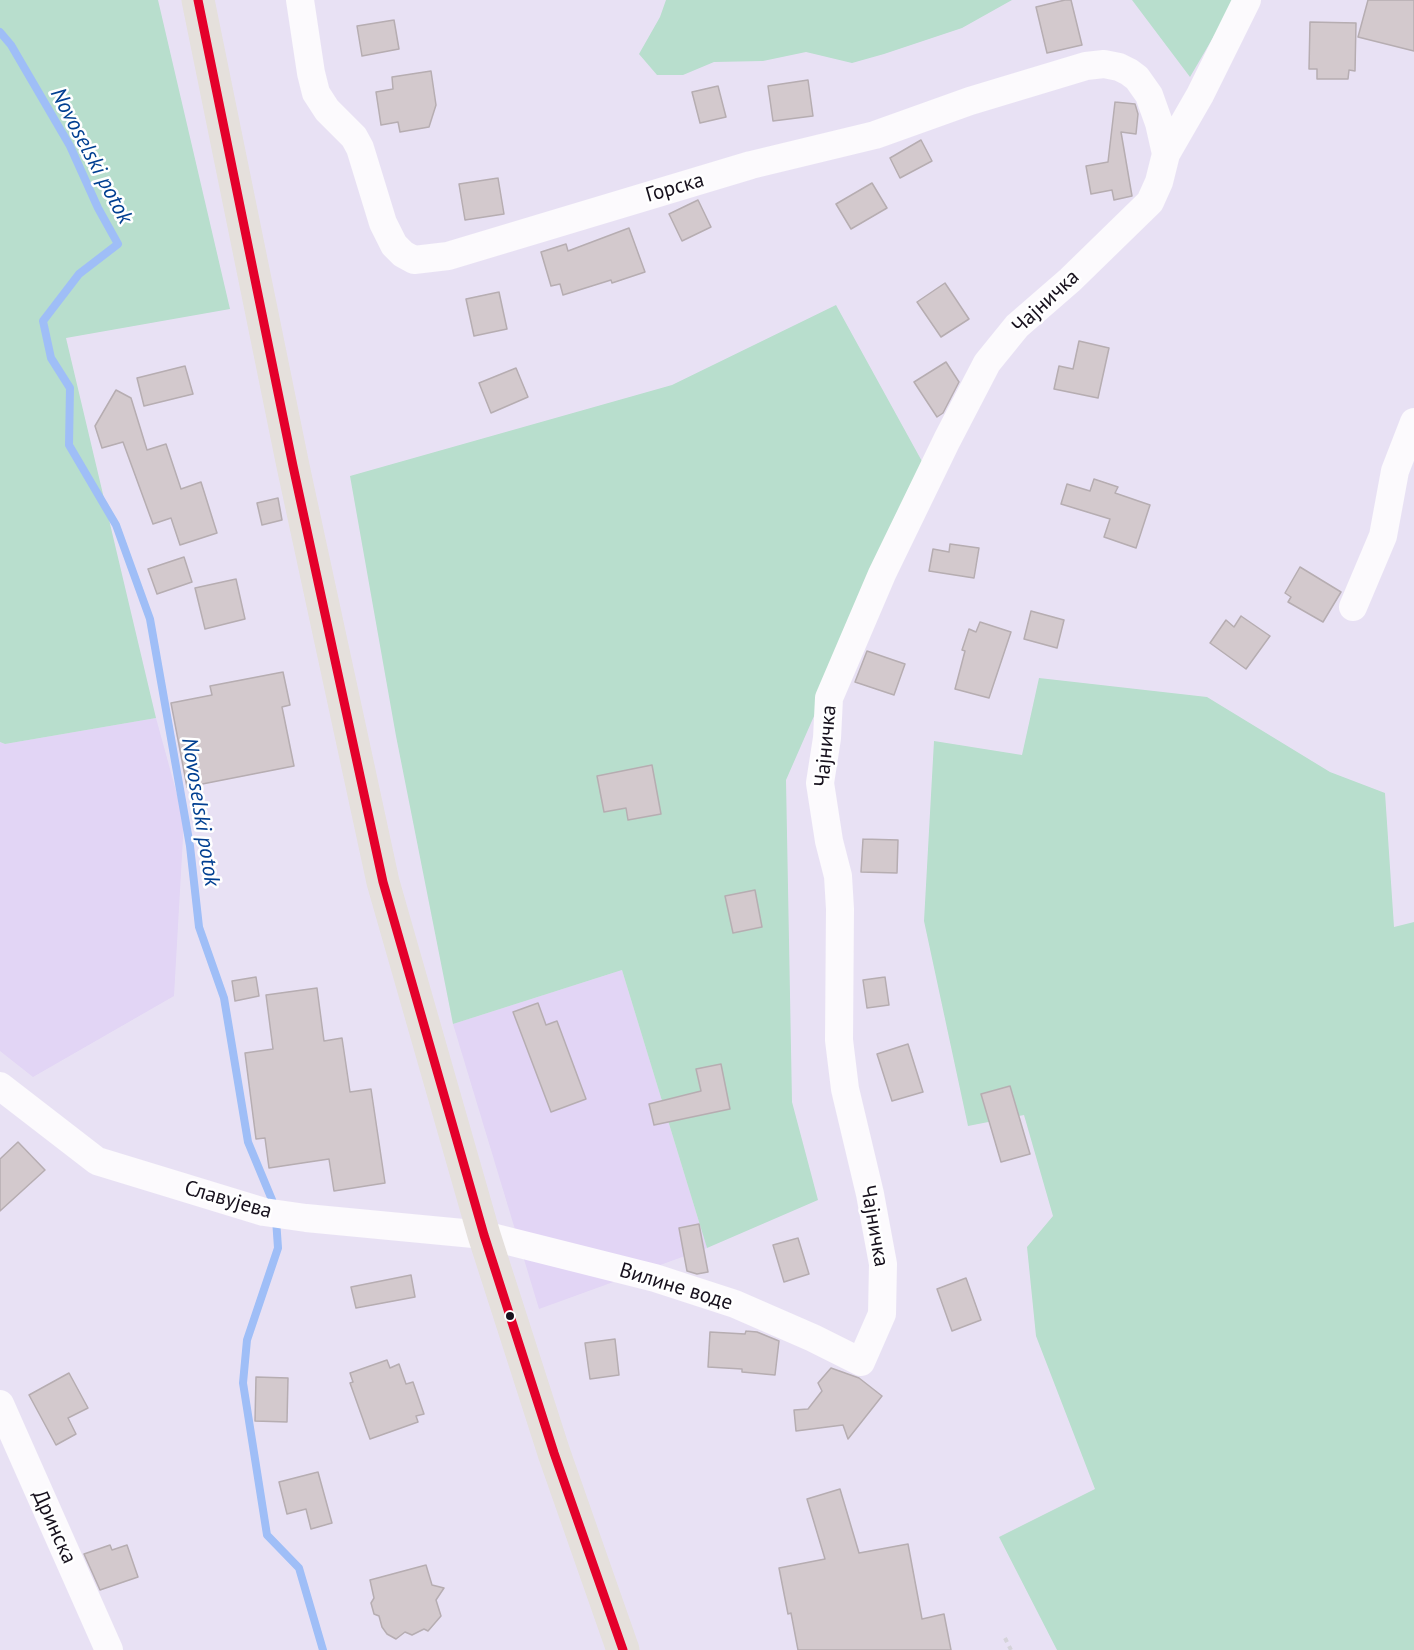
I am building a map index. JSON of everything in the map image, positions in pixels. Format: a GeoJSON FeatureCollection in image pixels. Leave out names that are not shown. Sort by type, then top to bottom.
{"type":"FeatureCollection","features":[{"type":"Feature","properties":{"kind":"main road"},"geometry":{"type":"LineString","coordinates":[[203,1],[293,466],[383,882],[484,1235],[554,1453],[623,1650]]}},
{"type":"Feature","properties":{"kind":"street","name":"Горска"},"geometry":{"type":"LineString","coordinates":[[300,0],[316,93],[327,110],[354,137],[360,148],[382,223],[394,245],[414,260],[448,256],[751,165],[875,135],[970,101],[1086,66],[1104,64],[1119,67],[1137,78],[1149,95],[1159,123],[1166,154]]}},
{"type":"Feature","properties":{"kind":"street"},"geometry":{"type":"LineString","coordinates":[[1166,154],[1200,94],[1247,0]]}},
{"type":"Feature","properties":{"kind":"street","name":"Чајничка"},"geometry":{"type":"LineString","coordinates":[[861,1362],[882,1314],[883,1264],[870,1194],[845,1089],[838,1040],[840,909],[838,876],[820,783],[827,738],[829,698],[882,574],[946,441],[987,363],[1017,326],[1070,280],[1150,202],[1159,182],[1166,154]]}},
{"type":"Feature","properties":{"kind":"street"},"geometry":{"type":"LineString","coordinates":[[1353,607],[1383,536],[1395,471],[1414,422]]}},
{"type":"Feature","properties":{"kind":"street","name":"Славујева"},"geometry":{"type":"LineString","coordinates":[[0,1086],[97,1161],[264,1212],[484,1235]]}},
{"type":"Feature","properties":{"kind":"street","name":"Вилине воде"},"geometry":{"type":"LineString","coordinates":[[484,1235],[655,1278],[735,1304],[861,1362]]}},
{"type":"Feature","properties":{"kind":"street","name":"Дринска"},"geometry":{"type":"LineString","coordinates":[[0,1404],[109,1650]]}},
{"type":"Feature","properties":{"kind":"path"},"geometry":{"type":"LineString","coordinates":[[1005,1638],[1011,1650]]}},
{"type":"Feature","properties":{"kind":"shaded area"},"geometry":{"type":"Polygon","coordinates":[[[156,718],[184,820],[174,996],[33,1077],[0,1051],[0,742],[5,744],[156,718]]]}},
{"type":"Feature","properties":{"kind":"shaded area"},"geometry":{"type":"Polygon","coordinates":[[[622,970],[707,1248],[539,1309],[453,1024],[622,970]]]}},
{"type":"Feature","properties":{"kind":"green space"},"geometry":{"type":"Polygon","coordinates":[[[0,0],[158,0],[230,309],[66,338],[156,718],[5,744],[0,742],[0,0]]]}},
{"type":"Feature","properties":{"kind":"green space"},"geometry":{"type":"Polygon","coordinates":[[[666,0],[1012,0],[962,28],[852,63],[806,52],[763,61],[714,62],[683,75],[657,75],[639,54],[660,17],[666,0]]]}},
{"type":"Feature","properties":{"kind":"green space"},"geometry":{"type":"Polygon","coordinates":[[[1132,0],[1235,0],[1190,77],[1132,0]]]}},
{"type":"Feature","properties":{"kind":"green space"},"geometry":{"type":"Polygon","coordinates":[[[836,305],[924,465],[786,780],[792,1102],[818,1200],[707,1248],[622,970],[453,1024],[396,736],[350,476],[672,385],[836,305]]]}},
{"type":"Feature","properties":{"kind":"green space"},"geometry":{"type":"Polygon","coordinates":[[[1039,678],[1207,697],[1330,772],[1385,793],[1394,927],[1414,922],[1414,1650],[1057,1650],[999,1537],[1095,1489],[1036,1336],[1027,1247],[1053,1216],[1024,1115],[968,1126],[924,921],[934,741],[1022,755],[1039,678]]]}},
{"type":"Feature","properties":{"kind":"building"},"geometry":{"type":"Polygon","coordinates":[[[1071,0],[1082,45],[1047,53],[1036,7],[1071,0]]]}},
{"type":"Feature","properties":{"kind":"building"},"geometry":{"type":"Polygon","coordinates":[[[1368,0],[1414,0],[1414,51],[1358,37],[1368,0]]]}},
{"type":"Feature","properties":{"kind":"building"},"geometry":{"type":"Polygon","coordinates":[[[394,20],[399,49],[362,56],[357,26],[394,20]]]}},
{"type":"Feature","properties":{"kind":"building"},"geometry":{"type":"Polygon","coordinates":[[[1310,22],[1356,23],[1355,71],[1349,70],[1348,79],[1317,79],[1317,69],[1309,69],[1310,22]]]}},
{"type":"Feature","properties":{"kind":"building"},"geometry":{"type":"Polygon","coordinates":[[[431,71],[436,105],[429,127],[400,132],[398,122],[381,125],[376,92],[393,89],[392,77],[431,71]]]}},
{"type":"Feature","properties":{"kind":"building"},"geometry":{"type":"Polygon","coordinates":[[[808,80],[813,116],[773,121],[768,86],[808,80]]]}},
{"type":"Feature","properties":{"kind":"building"},"geometry":{"type":"Polygon","coordinates":[[[718,86],[726,117],[700,123],[692,92],[718,86]]]}},
{"type":"Feature","properties":{"kind":"building"},"geometry":{"type":"Polygon","coordinates":[[[1115,102],[1135,104],[1138,114],[1136,134],[1121,132],[1132,196],[1114,200],[1112,190],[1091,194],[1086,166],[1108,162],[1115,102]]]}},
{"type":"Feature","properties":{"kind":"building"},"geometry":{"type":"Polygon","coordinates":[[[921,140],[932,161],[900,178],[890,158],[921,140]]]}},
{"type":"Feature","properties":{"kind":"building"},"geometry":{"type":"Polygon","coordinates":[[[498,178],[504,214],[465,220],[459,184],[498,178]]]}},
{"type":"Feature","properties":{"kind":"building"},"geometry":{"type":"Polygon","coordinates":[[[872,183],[887,208],[851,229],[836,204],[872,183]]]}},
{"type":"Feature","properties":{"kind":"building"},"geometry":{"type":"Polygon","coordinates":[[[698,200],[711,227],[682,241],[669,214],[698,200]]]}},
{"type":"Feature","properties":{"kind":"building"},"geometry":{"type":"Polygon","coordinates":[[[629,228],[645,272],[563,295],[560,284],[551,286],[541,252],[566,244],[568,251],[629,228]]]}},
{"type":"Feature","properties":{"kind":"building"},"geometry":{"type":"Polygon","coordinates":[[[945,283],[969,319],[941,337],[917,302],[945,283]]]}},
{"type":"Feature","properties":{"kind":"building"},"geometry":{"type":"Polygon","coordinates":[[[499,292],[507,329],[474,336],[466,299],[499,292]]]}},
{"type":"Feature","properties":{"kind":"building"},"geometry":{"type":"Polygon","coordinates":[[[1079,341],[1109,348],[1098,398],[1054,389],[1059,366],[1073,369],[1079,341]]]}},
{"type":"Feature","properties":{"kind":"building"},"geometry":{"type":"Polygon","coordinates":[[[946,362],[959,382],[943,413],[937,417],[914,382],[946,362]]]}},
{"type":"Feature","properties":{"kind":"building"},"geometry":{"type":"Polygon","coordinates":[[[185,366],[193,394],[144,406],[137,378],[185,366]]]}},
{"type":"Feature","properties":{"kind":"building"},"geometry":{"type":"Polygon","coordinates":[[[516,368],[528,397],[491,413],[479,383],[516,368]]]}},
{"type":"Feature","properties":{"kind":"building"},"geometry":{"type":"Polygon","coordinates":[[[116,390],[131,398],[147,450],[166,444],[181,489],[201,482],[217,533],[180,545],[171,518],[153,524],[123,442],[102,448],[95,426],[116,390]]]}},
{"type":"Feature","properties":{"kind":"building"},"geometry":{"type":"Polygon","coordinates":[[[1094,479],[1118,487],[1115,493],[1150,505],[1136,548],[1104,537],[1110,519],[1061,504],[1067,484],[1090,491],[1094,479]]]}},
{"type":"Feature","properties":{"kind":"building"},"geometry":{"type":"Polygon","coordinates":[[[278,498],[282,520],[262,525],[257,503],[278,498]]]}},
{"type":"Feature","properties":{"kind":"building"},"geometry":{"type":"Polygon","coordinates":[[[950,544],[979,548],[974,578],[929,571],[933,549],[949,552],[950,544]]]}},
{"type":"Feature","properties":{"kind":"building"},"geometry":{"type":"Polygon","coordinates":[[[184,557],[192,582],[157,594],[148,569],[184,557]]]}},
{"type":"Feature","properties":{"kind":"building"},"geometry":{"type":"Polygon","coordinates":[[[1300,567],[1341,592],[1323,622],[1288,602],[1291,597],[1285,593],[1300,567]]]}},
{"type":"Feature","properties":{"kind":"building"},"geometry":{"type":"Polygon","coordinates":[[[236,579],[245,619],[205,629],[195,588],[236,579]]]}},
{"type":"Feature","properties":{"kind":"building"},"geometry":{"type":"Polygon","coordinates":[[[1031,611],[1064,620],[1057,648],[1024,639],[1031,611]]]}},
{"type":"Feature","properties":{"kind":"building"},"geometry":{"type":"Polygon","coordinates":[[[1241,616],[1270,636],[1246,669],[1210,643],[1226,620],[1234,627],[1241,616]]]}},
{"type":"Feature","properties":{"kind":"building"},"geometry":{"type":"Polygon","coordinates":[[[980,622],[1011,632],[989,698],[955,689],[965,651],[962,650],[969,629],[976,632],[980,622]]]}},
{"type":"Feature","properties":{"kind":"building"},"geometry":{"type":"Polygon","coordinates":[[[867,651],[905,664],[894,695],[855,682],[867,651]]]}},
{"type":"Feature","properties":{"kind":"building"},"geometry":{"type":"Polygon","coordinates":[[[283,672],[290,705],[282,707],[294,766],[187,787],[171,703],[212,695],[210,686],[283,672]]]}},
{"type":"Feature","properties":{"kind":"building"},"geometry":{"type":"Polygon","coordinates":[[[652,765],[661,814],[628,820],[626,808],[604,812],[597,776],[652,765]]]}},
{"type":"Feature","properties":{"kind":"building"},"geometry":{"type":"Polygon","coordinates":[[[863,839],[898,840],[897,873],[861,872],[863,839]]]}},
{"type":"Feature","properties":{"kind":"building"},"geometry":{"type":"Polygon","coordinates":[[[755,890],[762,927],[733,933],[725,896],[755,890]]]}},
{"type":"Feature","properties":{"kind":"building"},"geometry":{"type":"Polygon","coordinates":[[[256,977],[259,996],[235,1001],[232,981],[256,977]]]}},
{"type":"Feature","properties":{"kind":"building"},"geometry":{"type":"Polygon","coordinates":[[[885,977],[889,1005],[867,1008],[863,980],[885,977]]]}},
{"type":"Feature","properties":{"kind":"building"},"geometry":{"type":"Polygon","coordinates":[[[317,988],[324,1041],[342,1038],[350,1092],[371,1089],[385,1183],[334,1191],[329,1159],[269,1168],[265,1138],[256,1139],[245,1053],[273,1049],[266,995],[317,988]]]}},
{"type":"Feature","properties":{"kind":"building"},"geometry":{"type":"Polygon","coordinates":[[[538,1003],[546,1025],[557,1021],[586,1099],[551,1112],[513,1012],[538,1003]]]}},
{"type":"Feature","properties":{"kind":"building"},"geometry":{"type":"Polygon","coordinates":[[[908,1044],[923,1092],[892,1101],[877,1054],[908,1044]]]}},
{"type":"Feature","properties":{"kind":"building"},"geometry":{"type":"Polygon","coordinates":[[[721,1064],[730,1109],[654,1125],[649,1104],[701,1091],[696,1069],[721,1064]]]}},
{"type":"Feature","properties":{"kind":"building"},"geometry":{"type":"Polygon","coordinates":[[[1010,1086],[1030,1154],[1001,1162],[981,1094],[1010,1086]]]}},
{"type":"Feature","properties":{"kind":"building"},"geometry":{"type":"Polygon","coordinates":[[[18,1142],[45,1170],[0,1211],[0,1159],[18,1142]]]}},
{"type":"Feature","properties":{"kind":"building"},"geometry":{"type":"Polygon","coordinates":[[[699,1224],[708,1272],[697,1274],[687,1271],[679,1228],[699,1224]]]}},
{"type":"Feature","properties":{"kind":"building"},"geometry":{"type":"Polygon","coordinates":[[[798,1238],[809,1274],[784,1282],[773,1245],[798,1238]]]}},
{"type":"Feature","properties":{"kind":"building"},"geometry":{"type":"Polygon","coordinates":[[[411,1275],[415,1297],[356,1308],[351,1287],[411,1275]]]}},
{"type":"Feature","properties":{"kind":"building"},"geometry":{"type":"Polygon","coordinates":[[[966,1278],[981,1320],[952,1331],[937,1289],[966,1278]]]}},
{"type":"Feature","properties":{"kind":"building"},"geometry":{"type":"Polygon","coordinates":[[[746,1331],[757,1332],[779,1341],[775,1375],[742,1372],[742,1369],[708,1367],[710,1332],[745,1334],[746,1331]]]}},
{"type":"Feature","properties":{"kind":"building"},"geometry":{"type":"Polygon","coordinates":[[[615,1339],[619,1375],[590,1379],[585,1343],[615,1339]]]}},
{"type":"Feature","properties":{"kind":"building"},"geometry":{"type":"Polygon","coordinates":[[[387,1360],[390,1368],[399,1364],[406,1384],[413,1382],[424,1414],[416,1416],[418,1422],[370,1439],[350,1383],[353,1382],[350,1373],[387,1360]]]}},
{"type":"Feature","properties":{"kind":"building"},"geometry":{"type":"Polygon","coordinates":[[[831,1368],[859,1378],[882,1396],[848,1439],[843,1425],[796,1431],[794,1410],[808,1409],[822,1391],[818,1383],[831,1368]]]}},
{"type":"Feature","properties":{"kind":"building"},"geometry":{"type":"Polygon","coordinates":[[[69,1373],[88,1408],[68,1418],[76,1434],[56,1445],[29,1395],[69,1373]]]}},
{"type":"Feature","properties":{"kind":"building"},"geometry":{"type":"Polygon","coordinates":[[[256,1377],[288,1378],[287,1422],[255,1421],[256,1377]]]}},
{"type":"Feature","properties":{"kind":"building"},"geometry":{"type":"Polygon","coordinates":[[[318,1472],[332,1523],[311,1529],[306,1509],[287,1514],[279,1482],[318,1472]]]}},
{"type":"Feature","properties":{"kind":"building"},"geometry":{"type":"Polygon","coordinates":[[[840,1489],[859,1553],[908,1544],[922,1619],[944,1614],[951,1650],[798,1650],[779,1568],[825,1559],[807,1499],[840,1489]]]}},
{"type":"Feature","properties":{"kind":"building"},"geometry":{"type":"Polygon","coordinates":[[[110,1545],[112,1550],[127,1545],[138,1577],[100,1590],[84,1554],[110,1545]]]}},
{"type":"Feature","properties":{"kind":"building"},"geometry":{"type":"Polygon","coordinates":[[[426,1565],[432,1585],[444,1588],[436,1600],[441,1616],[428,1631],[424,1629],[412,1635],[405,1632],[396,1639],[387,1634],[379,1616],[374,1614],[371,1603],[374,1598],[370,1580],[426,1565]]]}},
{"type":"Feature","properties":{"kind":"waterway","name":"Novoselski potok"},"geometry":{"type":"LineString","coordinates":[[0,32],[11,45],[70,146],[98,208],[118,244],[79,274],[43,321],[51,358],[70,388],[69,445],[116,525],[150,619],[190,846],[199,927],[224,998],[248,1142],[275,1207]]}},
{"type":"Feature","properties":{"kind":"waterway","name":"Novoselski potok"},"geometry":{"type":"LineString","coordinates":[[276,1219],[278,1248],[247,1340],[243,1383],[267,1535],[299,1568],[323,1650]]}},
{"type":"Feature","properties":{"kind":"transit line"},"geometry":{"type":"LineString","coordinates":[[198,0],[293,466],[383,882],[484,1235],[554,1453],[623,1650]]}}]}
